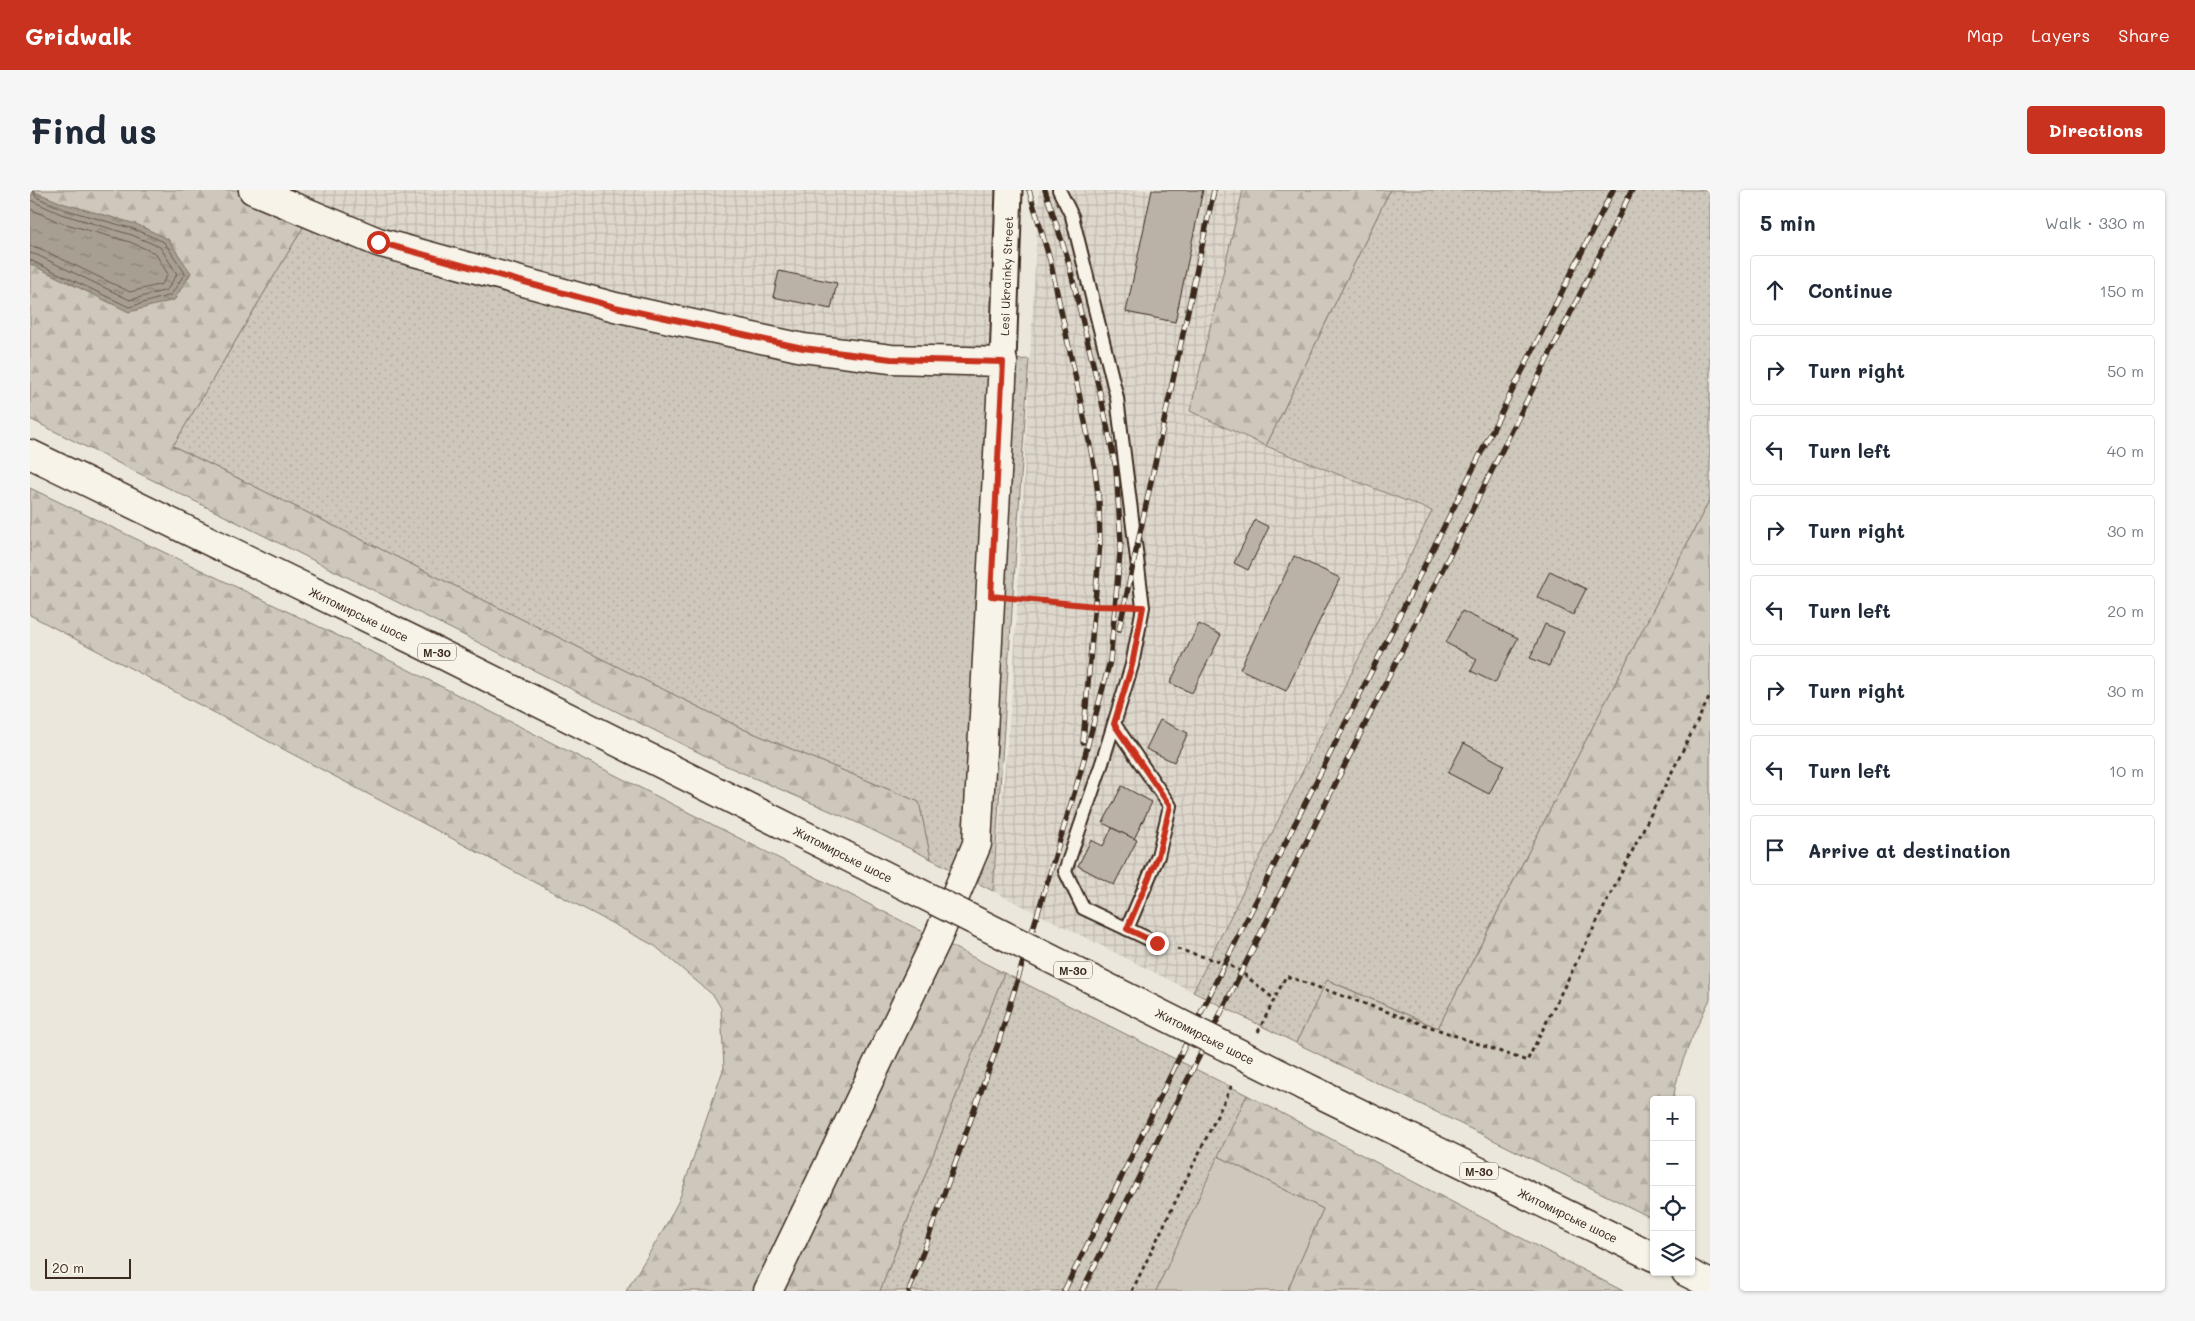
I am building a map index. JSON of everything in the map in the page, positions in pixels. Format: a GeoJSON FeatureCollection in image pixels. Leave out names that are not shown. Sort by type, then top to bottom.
{"type":"FeatureCollection","features":[{"type":"Feature","properties":{"kind":"main road"},"geometry":{"type":"LineString","coordinates":[[253,190],[378,242],[615,307],[803,348],[891,359],[1003,362],[977,844],[937,939],[768,1291]]}},
{"type":"Feature","properties":{"kind":"main road","name":"Житомирське шосе"},"geometry":{"type":"LineString","coordinates":[[30,454],[413,640],[1304,1086],[1650,1254]]}},
{"type":"Feature","properties":{"kind":"main road"},"geometry":{"type":"LineString","coordinates":[[1694,1276],[1710,1284]]}},
{"type":"Feature","properties":{"kind":"street","name":"Lesi Ukrainky Street"},"geometry":{"type":"LineString","coordinates":[[1003,362],[1009,190]]}},
{"type":"Feature","properties":{"kind":"lane"},"geometry":{"type":"LineString","coordinates":[[1059,190],[1072,216],[1117,398],[1143,607],[1132,665],[1065,871],[1083,908],[1157,943]]}},
{"type":"Feature","properties":{"kind":"lane"},"geometry":{"type":"LineString","coordinates":[[1114,724],[1170,806],[1158,856],[1127,929]]}},
{"type":"Feature","properties":{"kind":"path"},"geometry":{"type":"LineString","coordinates":[[991,596],[1095,606],[1143,607]]}},
{"type":"Feature","properties":{"kind":"path"},"geometry":{"type":"LineString","coordinates":[[1526,1061],[1710,696]]}},
{"type":"Feature","properties":{"kind":"path"},"geometry":{"type":"LineString","coordinates":[[1157,943],[1225,962],[1240,971],[1274,999]]}},
{"type":"Feature","properties":{"kind":"shaded area"},"geometry":{"type":"Polygon","coordinates":[[[253,190],[1010,190],[1003,362],[891,359],[615,307],[253,190]]]}},
{"type":"Feature","properties":{"kind":"shaded area"},"geometry":{"type":"Polygon","coordinates":[[[1039,190],[1243,190],[1190,411],[1266,446],[1432,511],[1193,992],[993,891],[1013,681],[1039,190]]]}},
{"type":"Feature","properties":{"kind":"green space"},"geometry":{"type":"Polygon","coordinates":[[[30,190],[253,190],[311,214],[173,446],[743,729],[919,802],[931,859],[858,823],[722,764],[30,419],[30,190]]]}},
{"type":"Feature","properties":{"kind":"green space"},"geometry":{"type":"Polygon","coordinates":[[[1243,190],[1390,190],[1266,446],[1190,411],[1243,190]]]}},
{"type":"Feature","properties":{"kind":"green space"},"geometry":{"type":"Polygon","coordinates":[[[1390,190],[1710,190],[1710,499],[1438,1028],[1328,980],[1296,1043],[1193,992],[1432,511],[1266,446],[1390,190]]]}},
{"type":"Feature","properties":{"kind":"green space"},"geometry":{"type":"Polygon","coordinates":[[[311,214],[615,307],[983,362],[1029,359],[993,891],[931,859],[919,802],[743,729],[173,446],[311,214]]]}},
{"type":"Feature","properties":{"kind":"green space"},"geometry":{"type":"Polygon","coordinates":[[[30,488],[399,665],[1004,973],[880,1291],[626,1291],[664,1229],[679,1200],[724,1067],[721,1008],[714,996],[655,946],[30,615],[30,488]]]}},
{"type":"Feature","properties":{"kind":"green space"},"geometry":{"type":"Polygon","coordinates":[[[1710,499],[1710,999],[1683,1061],[1674,1096],[1650,1096],[1650,1217],[1296,1043],[1327,980],[1438,1028],[1710,499]]]}},
{"type":"Feature","properties":{"kind":"green space"},"geometry":{"type":"Polygon","coordinates":[[[1004,973],[1247,1095],[1156,1291],[880,1291],[1004,973]]]}},
{"type":"Feature","properties":{"kind":"green space"},"geometry":{"type":"Polygon","coordinates":[[[1247,1095],[1623,1291],[1287,1291],[1323,1209],[1218,1156],[1247,1095]]]}},
{"type":"Feature","properties":{"kind":"green space"},"geometry":{"type":"Polygon","coordinates":[[[1218,1156],[1323,1209],[1287,1291],[1156,1291],[1218,1156]]]}},
{"type":"Feature","properties":{"kind":"water"},"geometry":{"type":"Polygon","coordinates":[[[30,190],[65,204],[136,224],[168,239],[191,273],[174,300],[129,312],[30,264],[30,190]]]}},
{"type":"Feature","properties":{"kind":"building"},"geometry":{"type":"Polygon","coordinates":[[[1152,190],[1203,190],[1175,322],[1126,312],[1152,190]]]}},
{"type":"Feature","properties":{"kind":"building"},"geometry":{"type":"Polygon","coordinates":[[[779,271],[837,283],[831,309],[773,297],[779,271]]]}},
{"type":"Feature","properties":{"kind":"building"},"geometry":{"type":"Polygon","coordinates":[[[1255,520],[1269,527],[1248,570],[1234,563],[1255,520]]]}},
{"type":"Feature","properties":{"kind":"building"},"geometry":{"type":"Polygon","coordinates":[[[1294,556],[1340,578],[1286,691],[1240,669],[1294,556]]]}},
{"type":"Feature","properties":{"kind":"building"},"geometry":{"type":"Polygon","coordinates":[[[1550,571],[1586,589],[1573,615],[1537,597],[1550,571]]]}},
{"type":"Feature","properties":{"kind":"building"},"geometry":{"type":"Polygon","coordinates":[[[1462,611],[1518,638],[1495,683],[1471,671],[1477,659],[1446,643],[1462,611]]]}},
{"type":"Feature","properties":{"kind":"building"},"geometry":{"type":"Polygon","coordinates":[[[1199,624],[1221,635],[1192,693],[1170,683],[1199,624]]]}},
{"type":"Feature","properties":{"kind":"building"},"geometry":{"type":"Polygon","coordinates":[[[1545,624],[1564,632],[1549,666],[1530,658],[1545,624]]]}},
{"type":"Feature","properties":{"kind":"building"},"geometry":{"type":"Polygon","coordinates":[[[1160,720],[1188,733],[1174,762],[1146,749],[1160,720]]]}},
{"type":"Feature","properties":{"kind":"building"},"geometry":{"type":"Polygon","coordinates":[[[1464,743],[1504,765],[1489,794],[1448,773],[1464,743]]]}},
{"type":"Feature","properties":{"kind":"building"},"geometry":{"type":"Polygon","coordinates":[[[1122,786],[1152,802],[1134,839],[1103,823],[1122,786]]]}},
{"type":"Feature","properties":{"kind":"building"},"geometry":{"type":"Polygon","coordinates":[[[1112,828],[1137,840],[1114,885],[1078,866],[1091,840],[1103,846],[1112,828]]]}},
{"type":"Feature","properties":{"kind":"railway"},"geometry":{"type":"LineString","coordinates":[[1029,190],[1050,260],[1095,470],[1099,503],[1100,543],[1083,742]]}},
{"type":"Feature","properties":{"kind":"railway"},"geometry":{"type":"LineString","coordinates":[[909,1291],[998,1044],[1080,774],[1110,661],[1121,542],[1116,468],[1068,260],[1045,190]]}},
{"type":"Feature","properties":{"kind":"railway"},"geometry":{"type":"LineString","coordinates":[[1119,630],[1214,190]]}},
{"type":"Feature","properties":{"kind":"railway"},"geometry":{"type":"LineString","coordinates":[[1064,1291],[1225,963],[1613,190]]}},
{"type":"Feature","properties":{"kind":"railway"},"geometry":{"type":"LineString","coordinates":[[1082,1291],[1632,190]]}},
{"type":"Feature","properties":{"kind":"route"},"geometry":{"type":"LineString","coordinates":[[378,242],[615,307],[803,348],[891,359],[1003,362],[991,596],[1095,606],[1143,607],[1132,665],[1114,724],[1152,776],[1170,806],[1158,856],[1127,929],[1157,943]]}}]}
